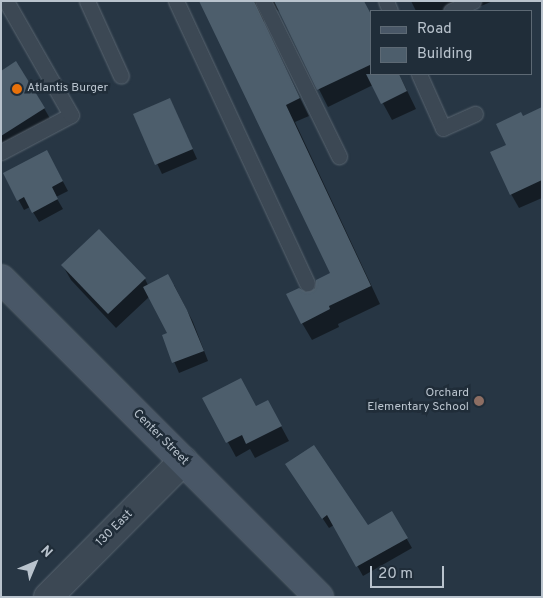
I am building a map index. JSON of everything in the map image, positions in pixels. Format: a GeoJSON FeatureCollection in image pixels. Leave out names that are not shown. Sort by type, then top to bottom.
{"type":"FeatureCollection","features":[{"type":"Feature","properties":{"kind":"main road","name":"Center Street"},"geometry":{"type":"LineString","coordinates":[[1,279],[319,597]]}},
{"type":"Feature","properties":{"kind":"street","name":"130 East"},"geometry":{"type":"LineString","coordinates":[[48,597],[183,461]]}},
{"type":"Feature","properties":{"kind":"lane"},"geometry":{"type":"LineString","coordinates":[[1,152],[71,115],[6,1]]}},
{"type":"Feature","properties":{"kind":"lane"},"geometry":{"type":"LineString","coordinates":[[87,1],[121,76]]}},
{"type":"Feature","properties":{"kind":"lane"},"geometry":{"type":"LineString","coordinates":[[176,1],[307,283]]}},
{"type":"Feature","properties":{"kind":"lane"},"geometry":{"type":"LineString","coordinates":[[262,1],[340,156]]}},
{"type":"Feature","properties":{"kind":"lane"},"geometry":{"type":"LineString","coordinates":[[453,10],[473,1]]}},
{"type":"Feature","properties":{"kind":"lane"},"geometry":{"type":"LineString","coordinates":[[419,75],[443,128],[476,114]]}},
{"type":"Feature","properties":{"kind":"building"},"geometry":{"type":"Polygon","coordinates":[[[199,1],[254,1],[300,98],[286,105],[371,286],[329,306],[330,309],[301,324],[286,294],[299,288],[306,292],[311,291],[315,288],[316,280],[330,273],[199,1]]]}},
{"type":"Feature","properties":{"kind":"building"},"geometry":{"type":"Polygon","coordinates":[[[274,1],[364,1],[370,12],[370,65],[317,90],[274,1]]]}},
{"type":"Feature","properties":{"kind":"building","name":"Atlantis Burger"},"geometry":{"type":"Polygon","coordinates":[[[16,61],[45,108],[1,136],[1,71],[16,61]]]}},
{"type":"Feature","properties":{"kind":"building"},"geometry":{"type":"Polygon","coordinates":[[[366,74],[399,75],[407,91],[381,104],[366,74]]]}},
{"type":"Feature","properties":{"kind":"building"},"geometry":{"type":"Polygon","coordinates":[[[170,98],[193,149],[155,165],[133,114],[170,98]]]}},
{"type":"Feature","properties":{"kind":"building"},"geometry":{"type":"Polygon","coordinates":[[[542,107],[542,180],[510,195],[490,152],[506,145],[496,124],[521,112],[523,116],[542,107]]]}},
{"type":"Feature","properties":{"kind":"building"},"geometry":{"type":"Polygon","coordinates":[[[47,150],[63,181],[52,187],[58,199],[32,213],[24,197],[17,201],[3,173],[47,150]]]}},
{"type":"Feature","properties":{"kind":"building"},"geometry":{"type":"Polygon","coordinates":[[[99,229],[146,278],[108,314],[61,265],[99,229]]]}},
{"type":"Feature","properties":{"kind":"building"},"geometry":{"type":"Polygon","coordinates":[[[168,274],[187,310],[204,351],[172,363],[162,335],[167,333],[143,287],[168,274]]]}},
{"type":"Feature","properties":{"kind":"building"},"geometry":{"type":"Polygon","coordinates":[[[241,378],[256,406],[268,400],[282,426],[246,444],[242,435],[226,443],[202,398],[241,378]]]}},
{"type":"Feature","properties":{"kind":"building"},"geometry":{"type":"Polygon","coordinates":[[[314,445],[368,525],[392,511],[408,538],[356,567],[327,515],[322,519],[285,464],[314,445]]]}},
{"type":"Feature","properties":{"kind":"place","name":"Atlantis Burger"},"geometry":{"type":"Point","coordinates":[17,89]}},
{"type":"Feature","properties":{"kind":"place","name":"Orchard Elementary School"},"geometry":{"type":"Point","coordinates":[479,401]}}]}
